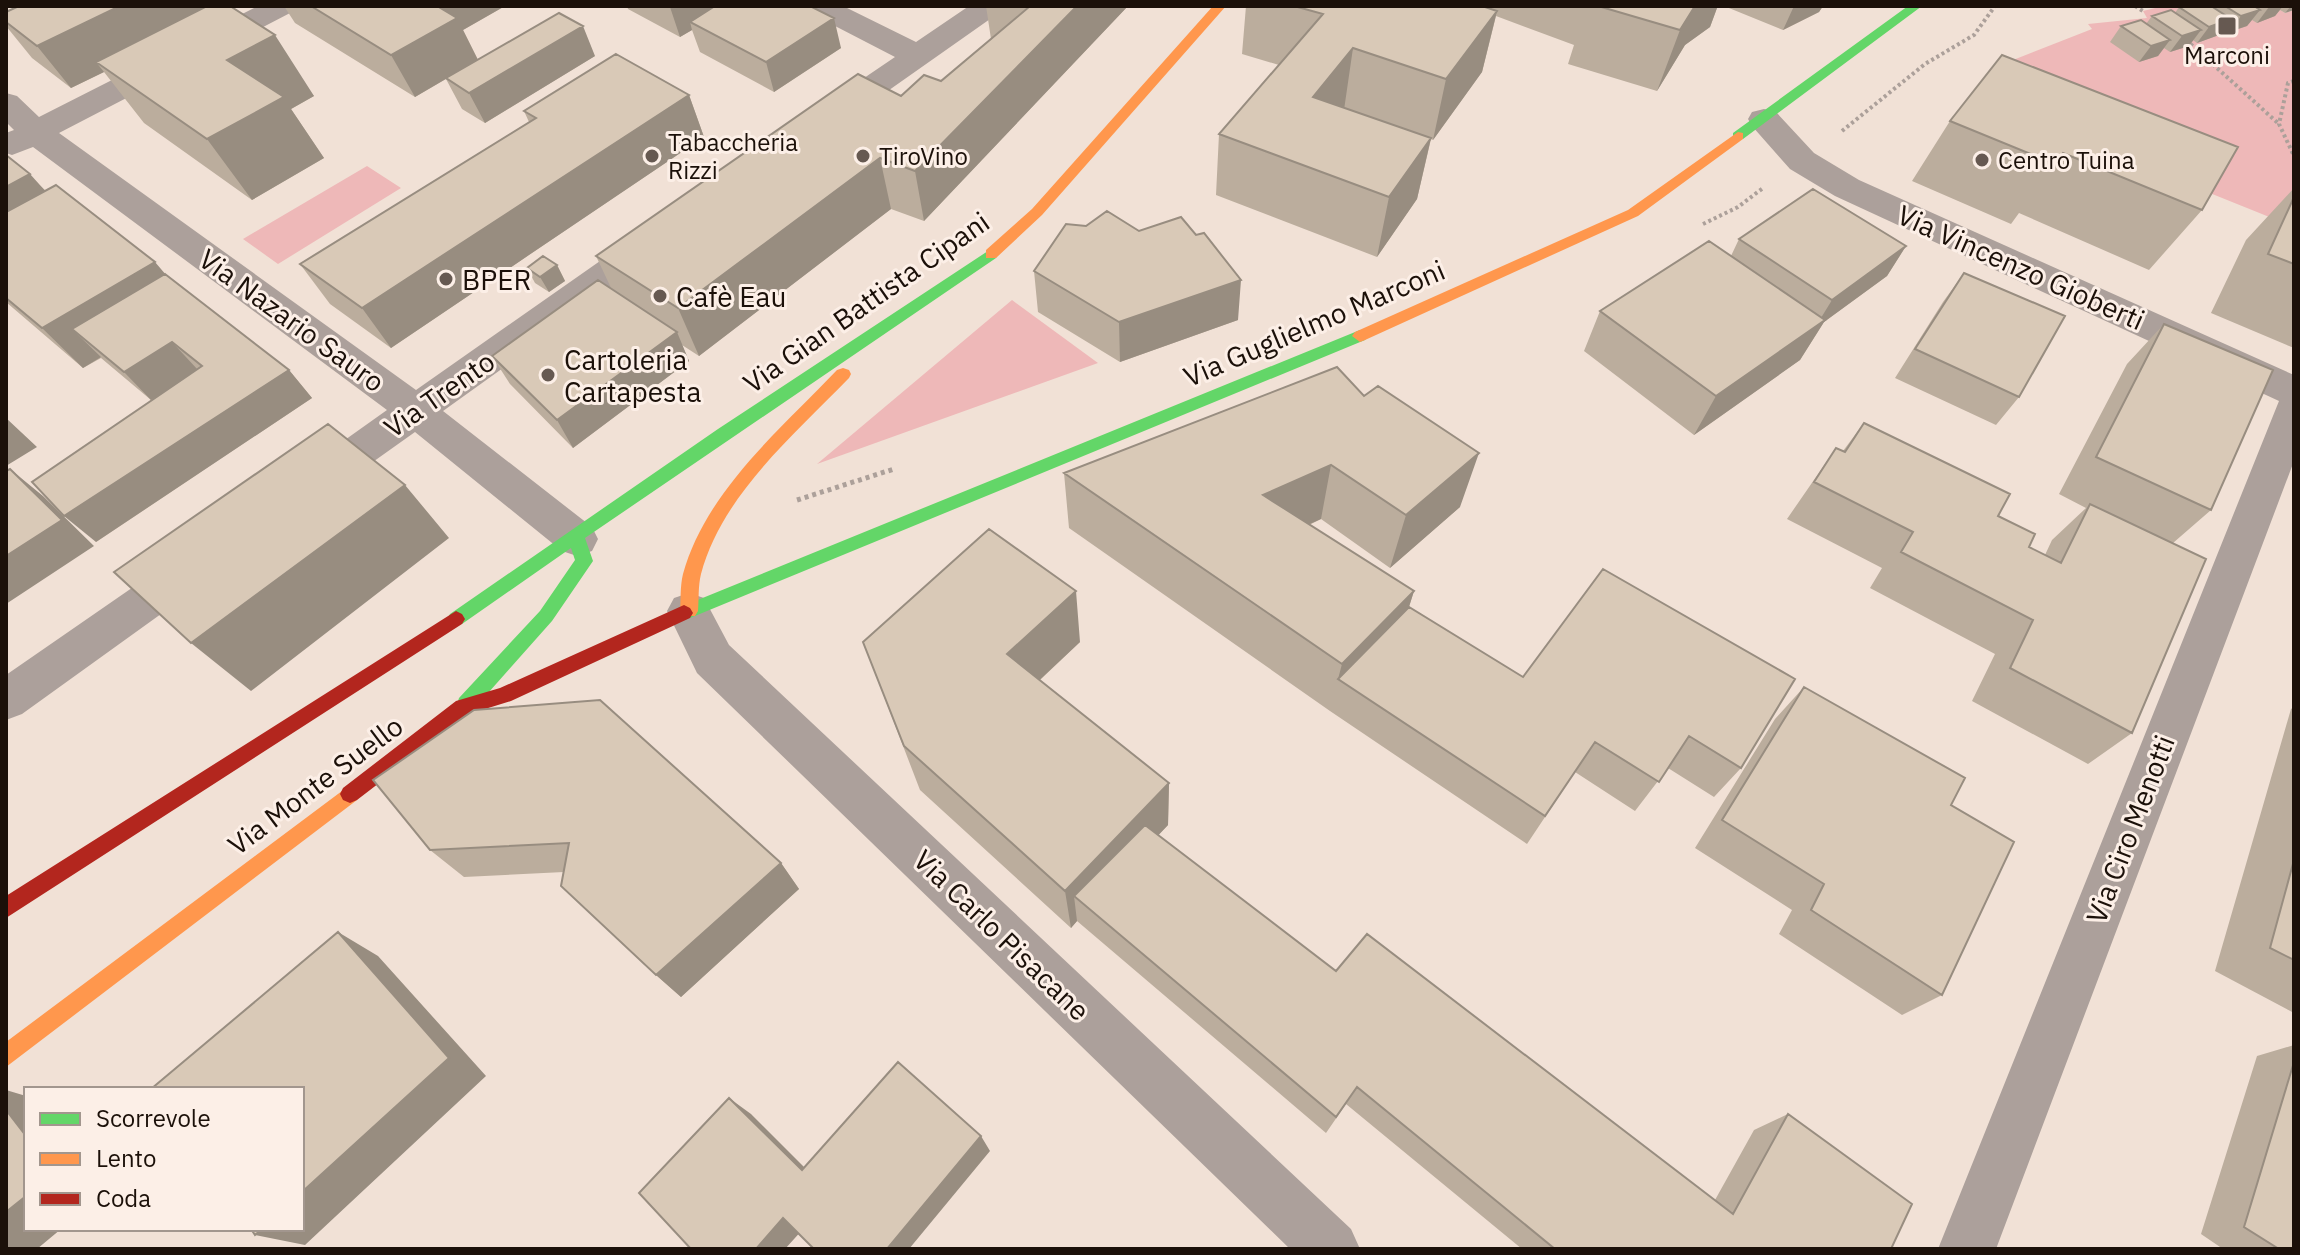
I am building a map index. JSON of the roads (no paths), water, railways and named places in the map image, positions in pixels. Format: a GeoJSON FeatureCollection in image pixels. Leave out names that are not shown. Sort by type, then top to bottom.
{"type":"FeatureCollection","features":[{"type":"Feature","properties":{"kind":"main road","name":"Via Gian Battista Cipani"},"geometry":{"type":"LineString","coordinates":[[577,539],[724,433],[1000,248],[1037,212],[1220,6]]}},
{"type":"Feature","properties":{"kind":"main road","name":"Via Guglielmo Marconi"},"geometry":{"type":"LineString","coordinates":[[689,611],[1327,351],[1633,213],[1916,6]]}},
{"type":"Feature","properties":{"kind":"main road"},"geometry":{"type":"LineString","coordinates":[[689,611],[692,574],[702,549],[731,500],[890,323]]}},
{"type":"Feature","properties":{"kind":"main road"},"geometry":{"type":"LineString","coordinates":[[463,707],[546,616],[584,561],[577,539]]}},
{"type":"Feature","properties":{"kind":"main road","name":"Via Monte Suello"},"geometry":{"type":"LineString","coordinates":[[6,908],[577,539]]}},
{"type":"Feature","properties":{"kind":"main road","name":"Via Monte Suello"},"geometry":{"type":"LineString","coordinates":[[6,1056],[463,707],[504,695],[689,611]]}},
{"type":"Feature","properties":{"kind":"street"},"geometry":{"type":"LineString","coordinates":[[21,139],[281,6]]}},
{"type":"Feature","properties":{"kind":"street"},"geometry":{"type":"LineString","coordinates":[[819,6],[916,55]]}},
{"type":"Feature","properties":{"kind":"street"},"geometry":{"type":"LineString","coordinates":[[801,137],[989,6]]}},
{"type":"Feature","properties":{"kind":"street","name":"Via Nazario Sauro"},"geometry":{"type":"LineString","coordinates":[[6,103],[21,139],[416,411],[577,539]]}},
{"type":"Feature","properties":{"kind":"street","name":"Via Vincenzo Gioberti"},"geometry":{"type":"LineString","coordinates":[[1764,119],[1802,161],[1847,188],[2294,391]]}},
{"type":"Feature","properties":{"kind":"street","name":"Via Trento"},"geometry":{"type":"LineString","coordinates":[[275,510],[685,219]]}},
{"type":"Feature","properties":{"kind":"street","name":"Via Ciro Menotti"},"geometry":{"type":"LineString","coordinates":[[1967,1249],[2294,409]]}},
{"type":"Feature","properties":{"kind":"street"},"geometry":{"type":"LineString","coordinates":[[6,700],[224,546]]}},
{"type":"Feature","properties":{"kind":"street","name":"Via Carlo Pisacane"},"geometry":{"type":"LineString","coordinates":[[689,611],[713,659],[1331,1249]]}},
{"type":"Feature","properties":{"kind":"place","name":"Marconi"},"geometry":{"type":"Point","coordinates":[2227,26]}},
{"type":"Feature","properties":{"kind":"place","name":"Tabaccheria Rizzi"},"geometry":{"type":"Point","coordinates":[652,156]}},
{"type":"Feature","properties":{"kind":"place","name":"TiroVino"},"geometry":{"type":"Point","coordinates":[863,156]}},
{"type":"Feature","properties":{"kind":"place","name":"Centro Tuina"},"geometry":{"type":"Point","coordinates":[1982,160]}},
{"type":"Feature","properties":{"kind":"place","name":"BPER"},"geometry":{"type":"Point","coordinates":[446,279]}},
{"type":"Feature","properties":{"kind":"place","name":"Cafè Eau"},"geometry":{"type":"Point","coordinates":[660,296]}},
{"type":"Feature","properties":{"kind":"place","name":"Cartoleria Cartapesta"},"geometry":{"type":"Point","coordinates":[548,375]}}]}
